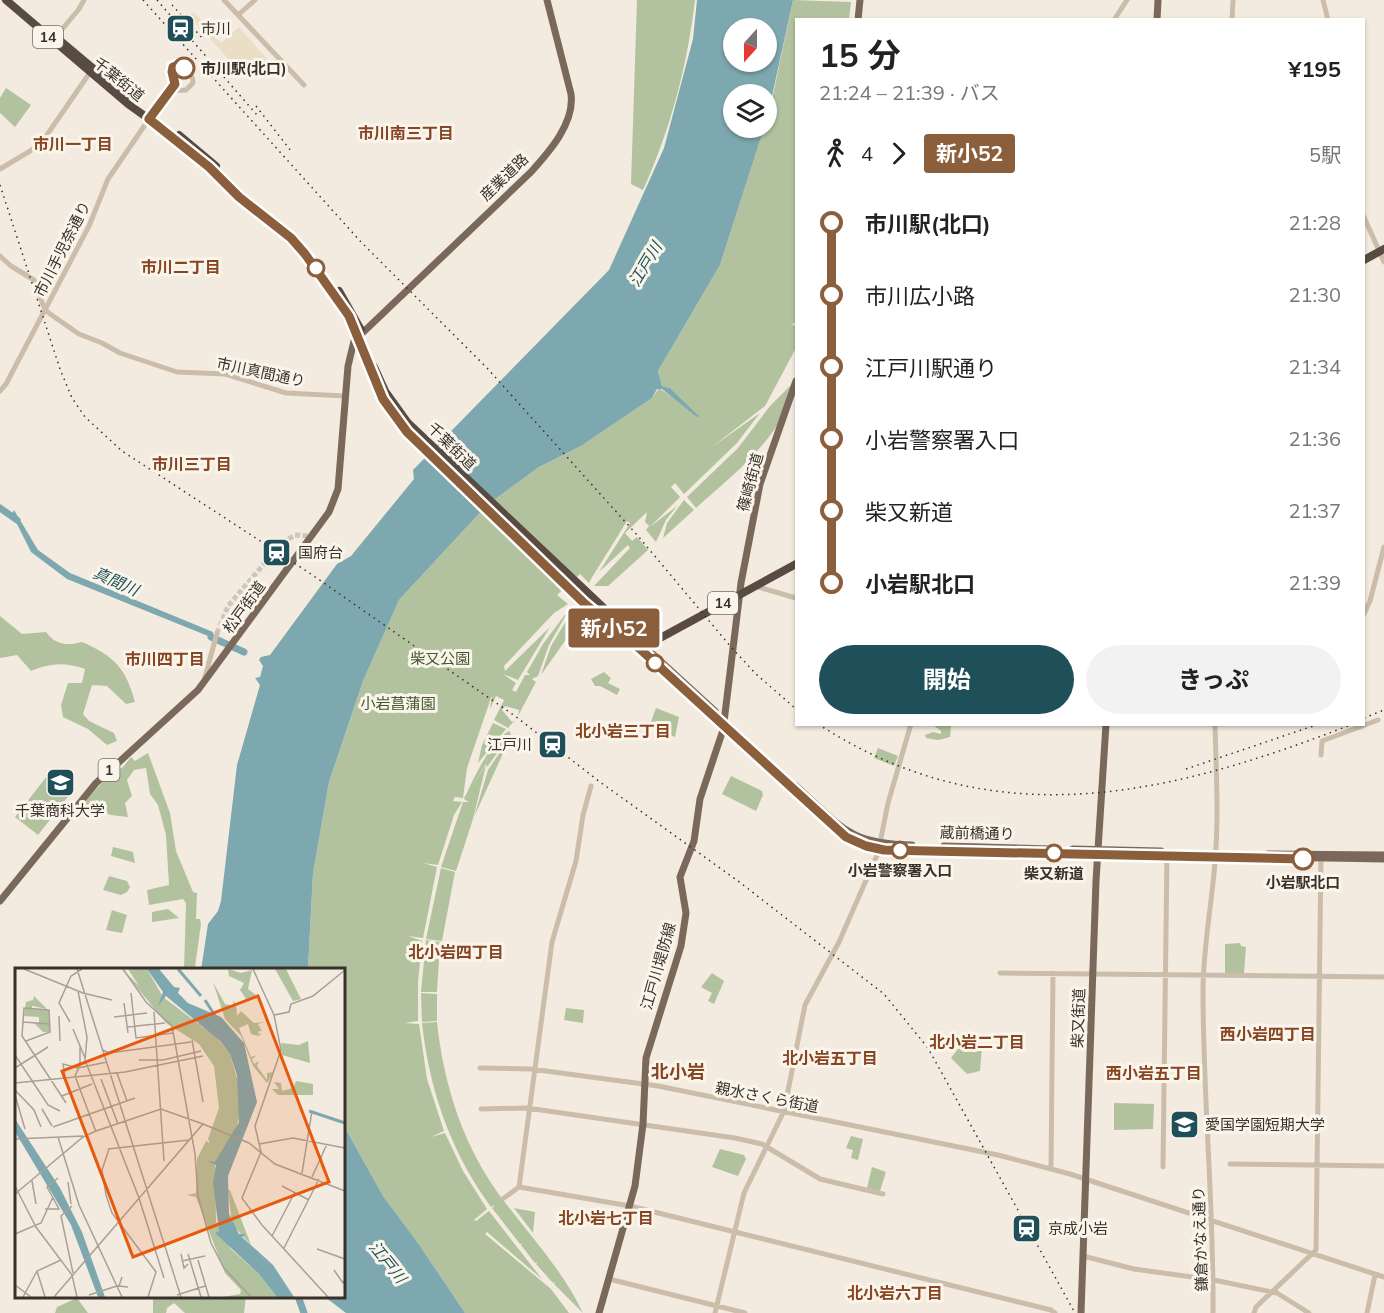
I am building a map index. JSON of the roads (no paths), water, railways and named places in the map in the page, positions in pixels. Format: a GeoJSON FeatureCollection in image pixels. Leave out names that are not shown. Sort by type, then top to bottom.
{"type":"FeatureCollection","features":[{"type":"Feature","properties":{"kind":"highway","name":"千葉街道"},"geometry":{"type":"LineString","coordinates":[[6,0],[177,139],[239,197],[291,238],[341,302],[360,334],[385,391],[421,440]]}},
{"type":"Feature","properties":{"kind":"highway","name":"千葉街道"},"geometry":{"type":"LineString","coordinates":[[13,0],[54,39]]}},
{"type":"Feature","properties":{"kind":"highway"},"geometry":{"type":"LineString","coordinates":[[1365,259],[1382,250]]}},
{"type":"Feature","properties":{"kind":"highway","name":"千葉街道"},"geometry":{"type":"LineString","coordinates":[[360,334],[366,357],[387,405],[578,591],[644,646]]}},
{"type":"Feature","properties":{"kind":"highway","name":"14"},"geometry":{"type":"LineString","coordinates":[[644,646],[795,565]]}},
{"type":"Feature","properties":{"kind":"highway","name":"千葉街道"},"geometry":{"type":"LineString","coordinates":[[578,591],[595,602],[644,646]]}},
{"type":"Feature","properties":{"kind":"main road","name":"産業道路"},"geometry":{"type":"LineString","coordinates":[[360,334],[531,172],[549,150],[567,121],[572,106],[571,94],[547,0]]}},
{"type":"Feature","properties":{"kind":"main road"},"geometry":{"type":"LineString","coordinates":[[858,18],[860,0]]}},
{"type":"Feature","properties":{"kind":"main road"},"geometry":{"type":"LineString","coordinates":[[1157,18],[1158,0]]}},
{"type":"Feature","properties":{"kind":"main road"},"geometry":{"type":"LineString","coordinates":[[150,117],[171,91]]}},
{"type":"Feature","properties":{"kind":"main road","name":"松戸街道"},"geometry":{"type":"LineString","coordinates":[[0,901],[96,783],[183,706],[203,684],[332,506],[338,489],[349,360],[352,345],[360,334]]}},
{"type":"Feature","properties":{"kind":"main road"},"geometry":{"type":"LineString","coordinates":[[349,360],[358,354],[366,357]]}},
{"type":"Feature","properties":{"kind":"main road","name":"篠崎街道"},"geometry":{"type":"LineString","coordinates":[[741,593],[760,484],[795,384]]}},
{"type":"Feature","properties":{"kind":"main road","name":"江戸川堤防線"},"geometry":{"type":"LineString","coordinates":[[599,1313],[638,1171],[648,1048],[680,950],[686,910],[680,877],[694,841],[700,799],[724,723],[741,593]]}},
{"type":"Feature","properties":{"kind":"main road","name":"蔵前橋通り"},"geometry":{"type":"LineString","coordinates":[[644,646],[840,832],[854,841],[880,847],[1384,857]]}},
{"type":"Feature","properties":{"kind":"main road","name":"柴又街道"},"geometry":{"type":"LineString","coordinates":[[1081,1313],[1098,852],[1106,726]]}},
{"type":"Feature","properties":{"kind":"street"},"geometry":{"type":"LineString","coordinates":[[54,39],[84,0]]}},
{"type":"Feature","properties":{"kind":"street"},"geometry":{"type":"LineString","coordinates":[[224,0],[304,85]]}},
{"type":"Feature","properties":{"kind":"street"},"geometry":{"type":"LineString","coordinates":[[238,15],[255,0]]}},
{"type":"Feature","properties":{"kind":"street"},"geometry":{"type":"LineString","coordinates":[[1115,18],[1127,0]]}},
{"type":"Feature","properties":{"kind":"street"},"geometry":{"type":"LineString","coordinates":[[1232,18],[1233,0]]}},
{"type":"Feature","properties":{"kind":"street"},"geometry":{"type":"LineString","coordinates":[[1323,0],[1328,18]]}},
{"type":"Feature","properties":{"kind":"street"},"geometry":{"type":"LineString","coordinates":[[177,65],[182,66],[192,76],[192,86],[183,91],[171,91],[176,82],[172,70],[177,65]]}},
{"type":"Feature","properties":{"kind":"street"},"geometry":{"type":"LineString","coordinates":[[0,169],[40,145],[92,70]]}},
{"type":"Feature","properties":{"kind":"street","name":"市川手児奈通り"},"geometry":{"type":"LineString","coordinates":[[0,391],[89,226],[108,179],[150,117]]}},
{"type":"Feature","properties":{"kind":"street"},"geometry":{"type":"LineString","coordinates":[[1365,219],[1382,250],[1384,262]]}},
{"type":"Feature","properties":{"kind":"street"},"geometry":{"type":"LineString","coordinates":[[0,256],[11,266],[34,280],[45,309]]}},
{"type":"Feature","properties":{"kind":"street","name":"市川真間通り"},"geometry":{"type":"LineString","coordinates":[[45,309],[79,334],[120,353],[177,372],[225,374],[286,393],[345,396]]}},
{"type":"Feature","properties":{"kind":"street"},"geometry":{"type":"LineString","coordinates":[[1365,612],[1384,547]]}},
{"type":"Feature","properties":{"kind":"street"},"geometry":{"type":"LineString","coordinates":[[755,586],[795,598]]}},
{"type":"Feature","properties":{"kind":"street"},"geometry":{"type":"LineString","coordinates":[[203,684],[217,633]]}},
{"type":"Feature","properties":{"kind":"street"},"geometry":{"type":"LineString","coordinates":[[212,656],[218,664]]}},
{"type":"Feature","properties":{"kind":"street"},"geometry":{"type":"LineString","coordinates":[[1365,725],[1378,720]]}},
{"type":"Feature","properties":{"kind":"street"},"geometry":{"type":"LineString","coordinates":[[715,1313],[744,1193],[783,1113],[805,1005],[839,942],[880,847],[888,803],[910,726]]}},
{"type":"Feature","properties":{"kind":"street","name":"鎌倉かなえ通り"},"geometry":{"type":"LineString","coordinates":[[1214,1313],[1210,1220],[1211,1165],[1206,1119],[1203,975],[1215,855],[1215,726]]}},
{"type":"Feature","properties":{"kind":"street"},"geometry":{"type":"LineString","coordinates":[[1321,755],[1323,741],[1362,726]]}},
{"type":"Feature","properties":{"kind":"street"},"geometry":{"type":"LineString","coordinates":[[504,1198],[519,1187],[552,942],[576,861],[583,815],[591,786]]}},
{"type":"Feature","properties":{"kind":"street"},"geometry":{"type":"LineString","coordinates":[[1163,1167],[1167,854]]}},
{"type":"Feature","properties":{"kind":"street"},"geometry":{"type":"LineString","coordinates":[[1254,1313],[1256,1307],[1314,1254],[1321,857]]}},
{"type":"Feature","properties":{"kind":"street"},"geometry":{"type":"LineString","coordinates":[[1000,973],[1384,977]]}},
{"type":"Feature","properties":{"kind":"street"},"geometry":{"type":"LineString","coordinates":[[1051,1168],[1053,974]]}},
{"type":"Feature","properties":{"kind":"street","name":"親水さくら街道"},"geometry":{"type":"LineString","coordinates":[[480,1068],[535,1070],[644,1084],[1051,1168],[1384,1277]]}},
{"type":"Feature","properties":{"kind":"street"},"geometry":{"type":"LineString","coordinates":[[481,1109],[530,1109],[732,1137],[765,1146],[820,1179],[884,1194]]}},
{"type":"Feature","properties":{"kind":"street"},"geometry":{"type":"LineString","coordinates":[[1230,1164],[1384,1166]]}},
{"type":"Feature","properties":{"kind":"street"},"geometry":{"type":"LineString","coordinates":[[519,1187],[630,1206],[1051,1310],[1055,1313]]}},
{"type":"Feature","properties":{"kind":"street"},"geometry":{"type":"LineString","coordinates":[[1083,1256],[1134,1269],[1214,1280],[1274,1292],[1309,1313]]}},
{"type":"Feature","properties":{"kind":"street"},"geometry":{"type":"LineString","coordinates":[[1368,1313],[1375,1275]]}},
{"type":"Feature","properties":{"kind":"street"},"geometry":{"type":"LineString","coordinates":[[609,1279],[745,1313]]}},
{"type":"Feature","properties":{"kind":"water"},"geometry":{"type":"Polygon","coordinates":[[[697,0],[793,0],[775,84],[723,84],[723,138],[761,138],[720,265],[658,371],[662,386],[670,388],[699,416],[697,417],[662,389],[657,389],[652,398],[581,446],[539,467],[487,505],[399,600],[363,681],[329,782],[313,873],[308,968],[201,968],[208,924],[218,911],[221,901],[237,765],[260,685],[255,678],[260,677],[263,666],[259,660],[261,657],[270,655],[337,564],[351,556],[414,479],[413,470],[609,270],[664,148],[693,39],[697,0]]]}},
{"type":"Feature","properties":{"kind":"water"},"geometry":{"type":"Polygon","coordinates":[[[14,510],[38,550],[70,573],[213,632],[213,638],[67,579],[31,552],[17,524],[10,518],[14,510]]]}},
{"type":"Feature","properties":{"kind":"water"},"geometry":{"type":"Polygon","coordinates":[[[345,1128],[383,1196],[465,1313],[346,1313],[326,1298],[345,1298],[345,1128]]]}},
{"type":"Feature","properties":{"kind":"waterway","name":"真間川"},"geometry":{"type":"LineString","coordinates":[[0,508],[17,520]]}},
{"type":"Feature","properties":{"kind":"waterway","name":"真間川"},"geometry":{"type":"LineString","coordinates":[[211,637],[244,652]]}},
{"type":"Feature","properties":{"kind":"waterway"},"geometry":{"type":"LineString","coordinates":[[299,1298],[304,1313]]}},
{"type":"Feature","properties":{"kind":"tunnel"},"geometry":{"type":"LineString","coordinates":[[217,633],[228,606],[282,543],[295,535],[312,536]]}},
{"type":"Feature","properties":{"kind":"railway"},"geometry":{"type":"LineString","coordinates":[[143,0],[361,242],[487,368],[638,536],[731,647],[756,674],[795,708]]}},
{"type":"Feature","properties":{"kind":"railway"},"geometry":{"type":"LineString","coordinates":[[157,0],[257,115]]}},
{"type":"Feature","properties":{"kind":"railway"},"geometry":{"type":"LineString","coordinates":[[172,5],[204,40]]}},
{"type":"Feature","properties":{"kind":"railway"},"geometry":{"type":"LineString","coordinates":[[256,106],[291,151]]}},
{"type":"Feature","properties":{"kind":"railway"},"geometry":{"type":"LineString","coordinates":[[0,185],[60,369],[72,398],[85,417],[122,451],[308,572],[515,716],[600,782],[738,881],[884,994],[928,1048],[1075,1313]]}},
{"type":"Feature","properties":{"kind":"railway"},"geometry":{"type":"LineString","coordinates":[[1365,718],[1384,710]]}},
{"type":"Feature","properties":{"kind":"railway"},"geometry":{"type":"LineString","coordinates":[[822,726],[884,760],[951,782],[1017,793],[1083,794],[1150,786],[1217,770],[1285,749],[1348,726]]}},
{"type":"Feature","properties":{"kind":"railway"},"geometry":{"type":"LineString","coordinates":[[1186,769],[1313,726]]}},
{"type":"Feature","properties":{"kind":"place","name":"市川"},"geometry":{"type":"Point","coordinates":[180,28]}},
{"type":"Feature","properties":{"kind":"place","name":"市川駅(北口)"},"geometry":{"type":"Point","coordinates":[184,68]}},
{"type":"Feature","properties":{"kind":"place","name":"国府台"},"geometry":{"type":"Point","coordinates":[277,552]}},
{"type":"Feature","properties":{"kind":"place","name":"江戸川"},"geometry":{"type":"Point","coordinates":[553,744]}},
{"type":"Feature","properties":{"kind":"place","name":"千葉商科大学"},"geometry":{"type":"Point","coordinates":[60,783]}},
{"type":"Feature","properties":{"kind":"place","name":"小岩警察署入口"},"geometry":{"type":"Point","coordinates":[900,850]}},
{"type":"Feature","properties":{"kind":"place","name":"柴又新道"},"geometry":{"type":"Point","coordinates":[1054,853]}},
{"type":"Feature","properties":{"kind":"place","name":"小岩駅北口"},"geometry":{"type":"Point","coordinates":[1303,859]}},
{"type":"Feature","properties":{"kind":"place","name":"愛国学園短期大学"},"geometry":{"type":"Point","coordinates":[1184,1124]}},
{"type":"Feature","properties":{"kind":"place","name":"京成小岩"},"geometry":{"type":"Point","coordinates":[1027,1228]}},
{"type":"Feature","properties":{"kind":"district","name":"市川南三丁目"},"geometry":{"type":"Point","coordinates":[406,133]}},
{"type":"Feature","properties":{"kind":"district","name":"市川一丁目"},"geometry":{"type":"Point","coordinates":[73,144]}},
{"type":"Feature","properties":{"kind":"district","name":"市川二丁目"},"geometry":{"type":"Point","coordinates":[181,267]}},
{"type":"Feature","properties":{"kind":"district","name":"市川三丁目"},"geometry":{"type":"Point","coordinates":[192,464]}},
{"type":"Feature","properties":{"kind":"district","name":"市川四丁目"},"geometry":{"type":"Point","coordinates":[165,659]}},
{"type":"Feature","properties":{"kind":"district","name":"北小岩三丁目"},"geometry":{"type":"Point","coordinates":[623,731]}},
{"type":"Feature","properties":{"kind":"district","name":"北小岩四丁目"},"geometry":{"type":"Point","coordinates":[456,952]}},
{"type":"Feature","properties":{"kind":"district","name":"西小岩四丁目"},"geometry":{"type":"Point","coordinates":[1268,1034]}},
{"type":"Feature","properties":{"kind":"district","name":"北小岩二丁目"},"geometry":{"type":"Point","coordinates":[977,1042]}},
{"type":"Feature","properties":{"kind":"district","name":"北小岩五丁目"},"geometry":{"type":"Point","coordinates":[830,1058]}},
{"type":"Feature","properties":{"kind":"district","name":"北小岩"},"geometry":{"type":"Point","coordinates":[678,1071]}},
{"type":"Feature","properties":{"kind":"district","name":"西小岩五丁目"},"geometry":{"type":"Point","coordinates":[1154,1073]}},
{"type":"Feature","properties":{"kind":"district","name":"北小岩七丁目"},"geometry":{"type":"Point","coordinates":[606,1218]}},
{"type":"Feature","properties":{"kind":"district","name":"北小岩六丁目"},"geometry":{"type":"Point","coordinates":[895,1293]}},
{"type":"Feature","properties":{"kind":"park label","name":"柴又公園"},"geometry":{"type":"Point","coordinates":[440,658]}},
{"type":"Feature","properties":{"kind":"park label","name":"小岩菖蒲園"},"geometry":{"type":"Point","coordinates":[398,703]}}]}
